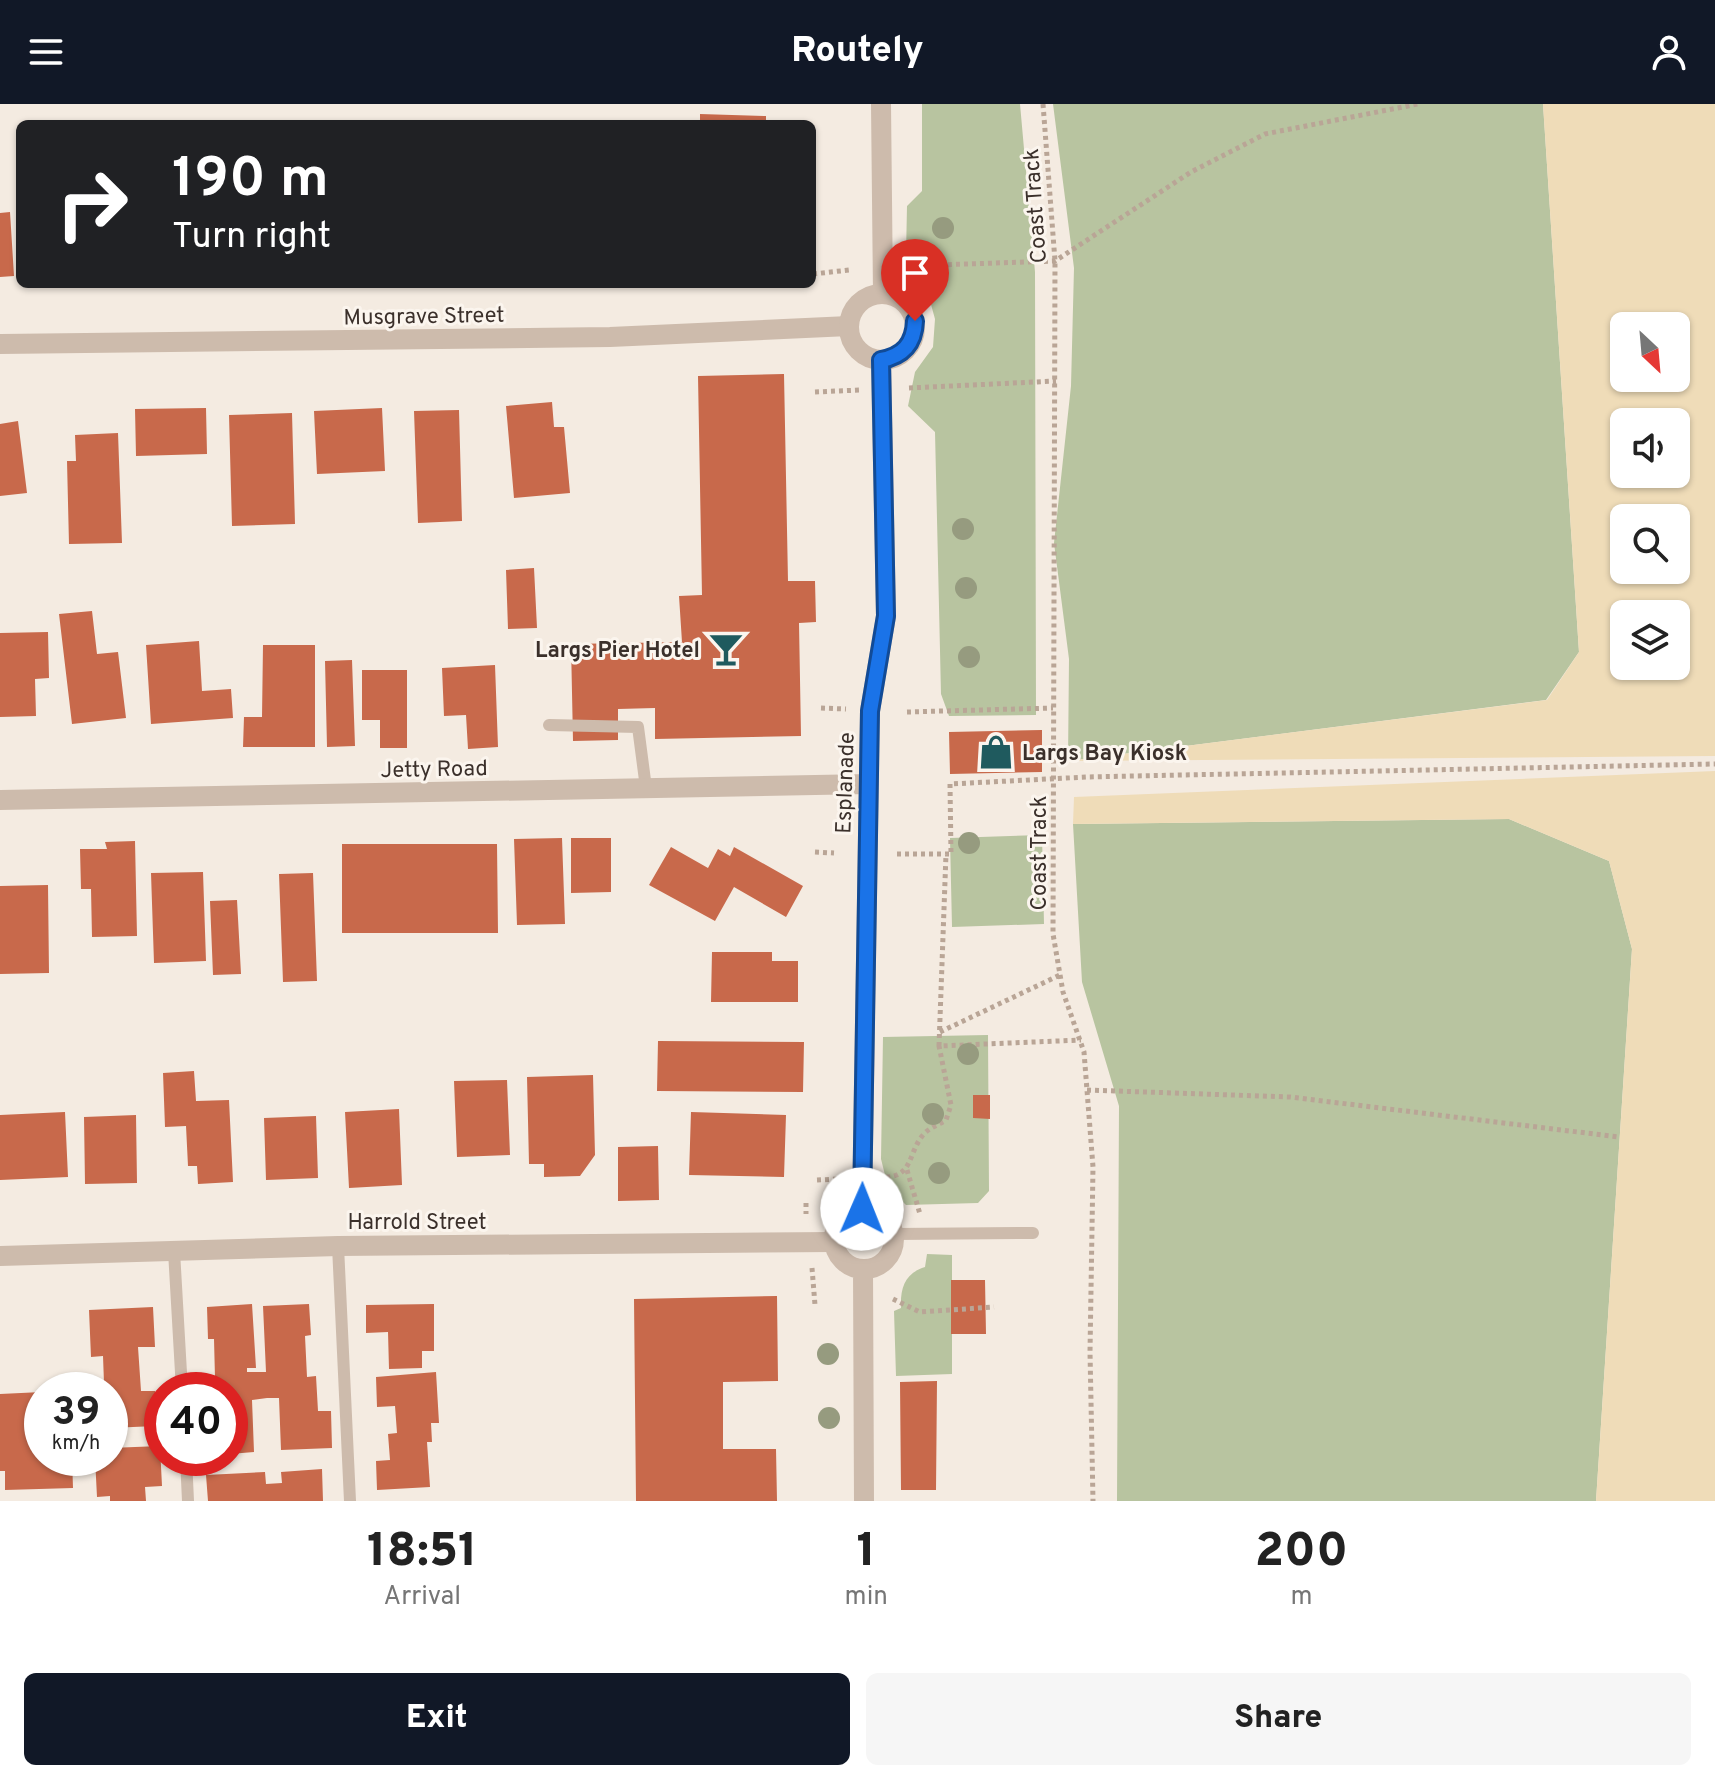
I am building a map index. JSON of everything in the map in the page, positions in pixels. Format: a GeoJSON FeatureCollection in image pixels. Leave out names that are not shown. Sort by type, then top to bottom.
{"type":"FeatureCollection","features":[{"type":"Feature","properties":{"kind":"street"},"geometry":{"type":"LineString","coordinates":[[881,104],[883,294]]}},
{"type":"Feature","properties":{"kind":"street"},"geometry":{"type":"LineString","coordinates":[[883,294],[904,302],[915,321],[914,333],[902,352],[881,360],[861,353],[850,336],[849,326],[851,316],[863,300],[883,294]]}},
{"type":"Feature","properties":{"kind":"street","name":"Musgrave Street"},"geometry":{"type":"LineString","coordinates":[[0,344],[610,337],[849,326]]}},
{"type":"Feature","properties":{"kind":"street","name":"Esplanade"},"geometry":{"type":"LineString","coordinates":[[862,1209],[870,711],[886,616],[881,360]]}},
{"type":"Feature","properties":{"kind":"street","name":"Jetty Road"},"geometry":{"type":"LineString","coordinates":[[0,800],[868,784]]}},
{"type":"Feature","properties":{"kind":"street"},"geometry":{"type":"LineString","coordinates":[[862,1209],[881,1215],[894,1234],[894,1244],[884,1262],[863,1269],[841,1260],[834,1242],[838,1224],[844,1217],[862,1209]]}},
{"type":"Feature","properties":{"kind":"street","name":"Harrold Street"},"geometry":{"type":"LineString","coordinates":[[0,1256],[338,1246],[834,1242]]}},
{"type":"Feature","properties":{"kind":"street"},"geometry":{"type":"LineString","coordinates":[[863,1269],[864,1501]]}},
{"type":"Feature","properties":{"kind":"lane"},"geometry":{"type":"LineString","coordinates":[[549,725],[638,727],[646,788]]}},
{"type":"Feature","properties":{"kind":"lane"},"geometry":{"type":"LineString","coordinates":[[894,1234],[1033,1233]]}},
{"type":"Feature","properties":{"kind":"lane"},"geometry":{"type":"LineString","coordinates":[[338,1246],[350,1501]]}},
{"type":"Feature","properties":{"kind":"lane"},"geometry":{"type":"LineString","coordinates":[[174,1251],[181,1372]]}},
{"type":"Feature","properties":{"kind":"lane"},"geometry":{"type":"LineString","coordinates":[[187,1476],[188,1501]]}},
{"type":"Feature","properties":{"kind":"path","name":"Coast Track"},"geometry":{"type":"LineString","coordinates":[[1043,104],[1055,261],[1053,934],[1060,975],[1081,1040],[1093,1167],[1090,1352],[1093,1501]]}},
{"type":"Feature","properties":{"kind":"path"},"geometry":{"type":"LineString","coordinates":[[908,266],[1055,261],[1191,172],[1265,134],[1418,104]]}},
{"type":"Feature","properties":{"kind":"path"},"geometry":{"type":"LineString","coordinates":[[816,274],[849,270]]}},
{"type":"Feature","properties":{"kind":"path"},"geometry":{"type":"LineString","coordinates":[[909,388],[1056,381]]}},
{"type":"Feature","properties":{"kind":"path"},"geometry":{"type":"LineString","coordinates":[[815,392],[861,390]]}},
{"type":"Feature","properties":{"kind":"path"},"geometry":{"type":"LineString","coordinates":[[821,708],[846,709]]}},
{"type":"Feature","properties":{"kind":"path"},"geometry":{"type":"LineString","coordinates":[[907,712],[1053,708]]}},
{"type":"Feature","properties":{"kind":"path"},"geometry":{"type":"LineString","coordinates":[[897,854],[951,854],[950,784],[1715,764]]}},
{"type":"Feature","properties":{"kind":"path"},"geometry":{"type":"LineString","coordinates":[[815,852],[834,853]]}},
{"type":"Feature","properties":{"kind":"path"},"geometry":{"type":"LineString","coordinates":[[881,1178],[899,1177],[907,1170],[915,1146],[926,1131],[946,1120],[951,1105],[939,1046],[946,854]]}},
{"type":"Feature","properties":{"kind":"path"},"geometry":{"type":"LineString","coordinates":[[939,1033],[1060,975]]}},
{"type":"Feature","properties":{"kind":"path"},"geometry":{"type":"LineString","coordinates":[[939,1046],[1081,1040]]}},
{"type":"Feature","properties":{"kind":"path"},"geometry":{"type":"LineString","coordinates":[[1087,1090],[1290,1097],[1619,1137]]}},
{"type":"Feature","properties":{"kind":"path"},"geometry":{"type":"LineString","coordinates":[[907,1170],[920,1214]]}},
{"type":"Feature","properties":{"kind":"path"},"geometry":{"type":"LineString","coordinates":[[817,1180],[839,1179]]}},
{"type":"Feature","properties":{"kind":"path"},"geometry":{"type":"LineString","coordinates":[[806,1203],[806,1214]]}},
{"type":"Feature","properties":{"kind":"path"},"geometry":{"type":"LineString","coordinates":[[812,1268],[815,1305]]}},
{"type":"Feature","properties":{"kind":"path"},"geometry":{"type":"LineString","coordinates":[[893,1299],[920,1312],[994,1307]]}},
{"type":"Feature","properties":{"kind":"green space"},"geometry":{"type":"Polygon","coordinates":[[[922,104],[1020,104],[1035,272],[1036,715],[949,716],[941,694],[935,432],[908,406],[915,372],[933,347],[935,319],[927,290],[906,255],[907,206],[922,191],[922,104]]]}},
{"type":"Feature","properties":{"kind":"green space"},"geometry":{"type":"Polygon","coordinates":[[[1053,104],[1543,104],[1579,652],[1546,700],[1068,761],[1069,659],[1054,543],[1071,386],[1074,268],[1053,104]]]}},
{"type":"Feature","properties":{"kind":"green space"},"geometry":{"type":"Polygon","coordinates":[[[1509,819],[1609,861],[1632,949],[1596,1501],[1117,1501],[1119,1106],[1082,982],[1073,824],[1509,819]]]}},
{"type":"Feature","properties":{"kind":"green space"},"geometry":{"type":"Polygon","coordinates":[[[1042,835],[1044,924],[952,927],[950,838],[1042,835]]]}},
{"type":"Feature","properties":{"kind":"green space"},"geometry":{"type":"Polygon","coordinates":[[[988,1035],[989,1191],[978,1203],[906,1205],[888,1187],[881,1159],[883,1037],[988,1035]]]}},
{"type":"Feature","properties":{"kind":"green space"},"geometry":{"type":"Polygon","coordinates":[[[927,1254],[952,1255],[952,1374],[896,1376],[894,1311],[901,1308],[903,1288],[908,1277],[925,1267],[927,1254]]]}},
{"type":"Feature","properties":{"kind":"sand"},"geometry":{"type":"Polygon","coordinates":[[[1543,104],[1715,104],[1715,756],[1068,761],[1547,700],[1579,652],[1543,104]]]}},
{"type":"Feature","properties":{"kind":"sand"},"geometry":{"type":"Polygon","coordinates":[[[1715,771],[1715,1501],[1596,1501],[1632,949],[1609,861],[1509,819],[1073,824],[1074,797],[1715,771]]]}},
{"type":"Feature","properties":{"kind":"building"},"geometry":{"type":"Polygon","coordinates":[[[700,114],[766,116],[766,120],[700,120],[700,114]]]}},
{"type":"Feature","properties":{"kind":"building"},"geometry":{"type":"Polygon","coordinates":[[[10,212],[14,276],[0,277],[0,213],[10,212]]]}},
{"type":"Feature","properties":{"kind":"building"},"geometry":{"type":"Polygon","coordinates":[[[784,374],[788,581],[815,581],[816,622],[799,623],[801,736],[655,739],[655,708],[618,709],[618,740],[573,741],[571,644],[682,642],[679,596],[702,595],[698,376],[784,374]]]}},
{"type":"Feature","properties":{"kind":"building"},"geometry":{"type":"Polygon","coordinates":[[[552,402],[554,427],[564,427],[570,493],[514,498],[506,406],[552,402]]]}},
{"type":"Feature","properties":{"kind":"building"},"geometry":{"type":"Polygon","coordinates":[[[206,408],[207,454],[136,456],[135,409],[206,408]]]}},
{"type":"Feature","properties":{"kind":"building"},"geometry":{"type":"Polygon","coordinates":[[[382,408],[385,471],[317,474],[314,411],[382,408]]]}},
{"type":"Feature","properties":{"kind":"building"},"geometry":{"type":"Polygon","coordinates":[[[459,410],[462,521],[418,523],[414,411],[459,410]]]}},
{"type":"Feature","properties":{"kind":"building"},"geometry":{"type":"Polygon","coordinates":[[[292,413],[295,524],[232,526],[229,415],[292,413]]]}},
{"type":"Feature","properties":{"kind":"building"},"geometry":{"type":"Polygon","coordinates":[[[18,421],[27,493],[0,496],[0,424],[18,421]]]}},
{"type":"Feature","properties":{"kind":"building"},"geometry":{"type":"Polygon","coordinates":[[[118,433],[122,543],[69,544],[67,461],[76,461],[75,435],[118,433]]]}},
{"type":"Feature","properties":{"kind":"building"},"geometry":{"type":"Polygon","coordinates":[[[534,568],[537,628],[508,629],[506,570],[534,568]]]}},
{"type":"Feature","properties":{"kind":"building"},"geometry":{"type":"Polygon","coordinates":[[[92,611],[97,654],[118,652],[126,718],[72,724],[59,614],[92,611]]]}},
{"type":"Feature","properties":{"kind":"building"},"geometry":{"type":"Polygon","coordinates":[[[48,632],[49,678],[35,679],[36,716],[0,717],[0,633],[48,632]]]}},
{"type":"Feature","properties":{"kind":"building"},"geometry":{"type":"Polygon","coordinates":[[[199,641],[202,691],[231,689],[233,718],[151,724],[146,645],[199,641]]]}},
{"type":"Feature","properties":{"kind":"building"},"geometry":{"type":"Polygon","coordinates":[[[263,645],[315,645],[315,747],[243,747],[244,717],[262,717],[263,645]]]}},
{"type":"Feature","properties":{"kind":"building"},"geometry":{"type":"Polygon","coordinates":[[[352,660],[355,746],[327,747],[325,661],[352,660]]]}},
{"type":"Feature","properties":{"kind":"building"},"geometry":{"type":"Polygon","coordinates":[[[495,665],[498,747],[468,749],[466,715],[444,716],[442,668],[495,665]]]}},
{"type":"Feature","properties":{"kind":"building"},"geometry":{"type":"Polygon","coordinates":[[[362,670],[407,670],[407,748],[380,748],[380,720],[362,720],[362,670]]]}},
{"type":"Feature","properties":{"kind":"building","name":"Largs Bay Kiosk"},"geometry":{"type":"Polygon","coordinates":[[[1042,730],[1042,772],[950,774],[949,732],[1042,730]]]}},
{"type":"Feature","properties":{"kind":"building"},"geometry":{"type":"Polygon","coordinates":[[[562,838],[565,924],[517,925],[514,839],[562,838]]]}},
{"type":"Feature","properties":{"kind":"building"},"geometry":{"type":"Polygon","coordinates":[[[571,838],[611,838],[611,892],[571,893],[571,838]]]}},
{"type":"Feature","properties":{"kind":"building"},"geometry":{"type":"Polygon","coordinates":[[[135,841],[137,936],[92,937],[91,889],[81,889],[80,849],[107,849],[105,842],[135,841]]]}},
{"type":"Feature","properties":{"kind":"building"},"geometry":{"type":"Polygon","coordinates":[[[342,844],[497,844],[498,933],[342,933],[342,844]]]}},
{"type":"Feature","properties":{"kind":"building"},"geometry":{"type":"Polygon","coordinates":[[[671,847],[708,868],[718,849],[730,856],[734,847],[803,886],[786,917],[734,887],[715,921],[649,885],[671,847]]]}},
{"type":"Feature","properties":{"kind":"building"},"geometry":{"type":"Polygon","coordinates":[[[203,872],[206,961],[154,963],[151,873],[203,872]]]}},
{"type":"Feature","properties":{"kind":"building"},"geometry":{"type":"Polygon","coordinates":[[[313,873],[317,981],[283,982],[279,874],[313,873]]]}},
{"type":"Feature","properties":{"kind":"building"},"geometry":{"type":"Polygon","coordinates":[[[48,885],[49,973],[0,974],[0,886],[48,885]]]}},
{"type":"Feature","properties":{"kind":"building"},"geometry":{"type":"Polygon","coordinates":[[[237,900],[241,974],[213,975],[210,901],[237,900]]]}},
{"type":"Feature","properties":{"kind":"building"},"geometry":{"type":"Polygon","coordinates":[[[712,952],[772,952],[772,961],[798,961],[798,1002],[711,1002],[712,952]]]}},
{"type":"Feature","properties":{"kind":"building"},"geometry":{"type":"Polygon","coordinates":[[[658,1041],[804,1042],[803,1092],[657,1091],[658,1041]]]}},
{"type":"Feature","properties":{"kind":"building"},"geometry":{"type":"Polygon","coordinates":[[[194,1071],[196,1101],[229,1100],[233,1182],[198,1184],[197,1166],[188,1166],[186,1126],[165,1127],[163,1073],[194,1071]]]}},
{"type":"Feature","properties":{"kind":"building"},"geometry":{"type":"Polygon","coordinates":[[[593,1075],[595,1155],[580,1176],[544,1177],[544,1164],[529,1164],[527,1077],[593,1075]]]}},
{"type":"Feature","properties":{"kind":"building"},"geometry":{"type":"Polygon","coordinates":[[[507,1080],[510,1155],[457,1157],[454,1081],[507,1080]]]}},
{"type":"Feature","properties":{"kind":"building"},"geometry":{"type":"Polygon","coordinates":[[[973,1095],[990,1095],[990,1119],[973,1118],[973,1095]]]}},
{"type":"Feature","properties":{"kind":"building"},"geometry":{"type":"Polygon","coordinates":[[[399,1109],[402,1185],[349,1188],[345,1112],[399,1109]]]}},
{"type":"Feature","properties":{"kind":"building"},"geometry":{"type":"Polygon","coordinates":[[[65,1112],[68,1177],[0,1180],[0,1115],[65,1112]]]}},
{"type":"Feature","properties":{"kind":"building"},"geometry":{"type":"Polygon","coordinates":[[[691,1112],[786,1115],[784,1177],[689,1175],[691,1112]]]}},
{"type":"Feature","properties":{"kind":"building"},"geometry":{"type":"Polygon","coordinates":[[[136,1115],[137,1183],[85,1184],[84,1117],[136,1115]]]}},
{"type":"Feature","properties":{"kind":"building"},"geometry":{"type":"Polygon","coordinates":[[[316,1116],[318,1178],[266,1180],[264,1118],[316,1116]]]}},
{"type":"Feature","properties":{"kind":"building"},"geometry":{"type":"Polygon","coordinates":[[[658,1146],[659,1200],[618,1201],[618,1147],[658,1146]]]}},
{"type":"Feature","properties":{"kind":"building"},"geometry":{"type":"Polygon","coordinates":[[[951,1280],[985,1280],[986,1334],[951,1334],[951,1280]]]}},
{"type":"Feature","properties":{"kind":"building"},"geometry":{"type":"Polygon","coordinates":[[[777,1296],[778,1381],[723,1382],[723,1449],[776,1449],[777,1501],[636,1501],[634,1299],[777,1296]]]}},
{"type":"Feature","properties":{"kind":"building"},"geometry":{"type":"Polygon","coordinates":[[[252,1304],[256,1368],[247,1368],[247,1372],[215,1372],[214,1339],[208,1339],[207,1307],[252,1304]]]}},
{"type":"Feature","properties":{"kind":"building"},"geometry":{"type":"Polygon","coordinates":[[[309,1304],[311,1335],[305,1336],[307,1377],[316,1376],[318,1411],[331,1411],[332,1448],[281,1450],[279,1398],[267,1398],[252,1400],[254,1452],[248,1452],[248,1372],[266,1372],[263,1306],[309,1304]]]}},
{"type":"Feature","properties":{"kind":"building"},"geometry":{"type":"Polygon","coordinates":[[[434,1304],[434,1351],[422,1351],[422,1368],[389,1369],[388,1332],[366,1333],[366,1305],[434,1304]]]}},
{"type":"Feature","properties":{"kind":"building"},"geometry":{"type":"Polygon","coordinates":[[[153,1307],[155,1347],[138,1347],[141,1391],[144,1391],[144,1427],[128,1427],[128,1372],[104,1372],[103,1356],[91,1357],[89,1310],[153,1307]]]}},
{"type":"Feature","properties":{"kind":"building"},"geometry":{"type":"Polygon","coordinates":[[[436,1372],[439,1423],[431,1423],[432,1442],[427,1442],[430,1487],[377,1490],[376,1461],[390,1460],[388,1434],[397,1433],[395,1406],[377,1407],[376,1377],[436,1372]]]}},
{"type":"Feature","properties":{"kind":"building"},"geometry":{"type":"Polygon","coordinates":[[[937,1381],[936,1490],[901,1490],[900,1382],[937,1381]]]}},
{"type":"Feature","properties":{"kind":"building"},"geometry":{"type":"Polygon","coordinates":[[[24,1393],[24,1476],[73,1476],[73,1488],[5,1490],[5,1471],[0,1471],[0,1394],[24,1393]]]}},
{"type":"Feature","properties":{"kind":"building"},"geometry":{"type":"Polygon","coordinates":[[[128,1447],[144,1447],[144,1476],[162,1476],[162,1486],[145,1487],[146,1501],[110,1501],[110,1496],[97,1497],[96,1476],[128,1476],[128,1447]]]}},
{"type":"Feature","properties":{"kind":"building"},"geometry":{"type":"Polygon","coordinates":[[[322,1469],[323,1501],[208,1501],[206,1476],[248,1476],[248,1473],[265,1472],[266,1484],[282,1483],[281,1472],[322,1469]]]}},
{"type":"Feature","properties":{"kind":"place","name":"Largs Pier Hotel"},"geometry":{"type":"Point","coordinates":[726,649]}},
{"type":"Feature","properties":{"kind":"place","name":"Largs Bay Kiosk"},"geometry":{"type":"Point","coordinates":[996,752]}},
{"type":"Feature","properties":{"kind":"route"},"geometry":{"type":"LineString","coordinates":[[862,1209],[865,854],[870,711],[886,616],[881,360],[892,358],[910,344],[915,321]]}}]}
